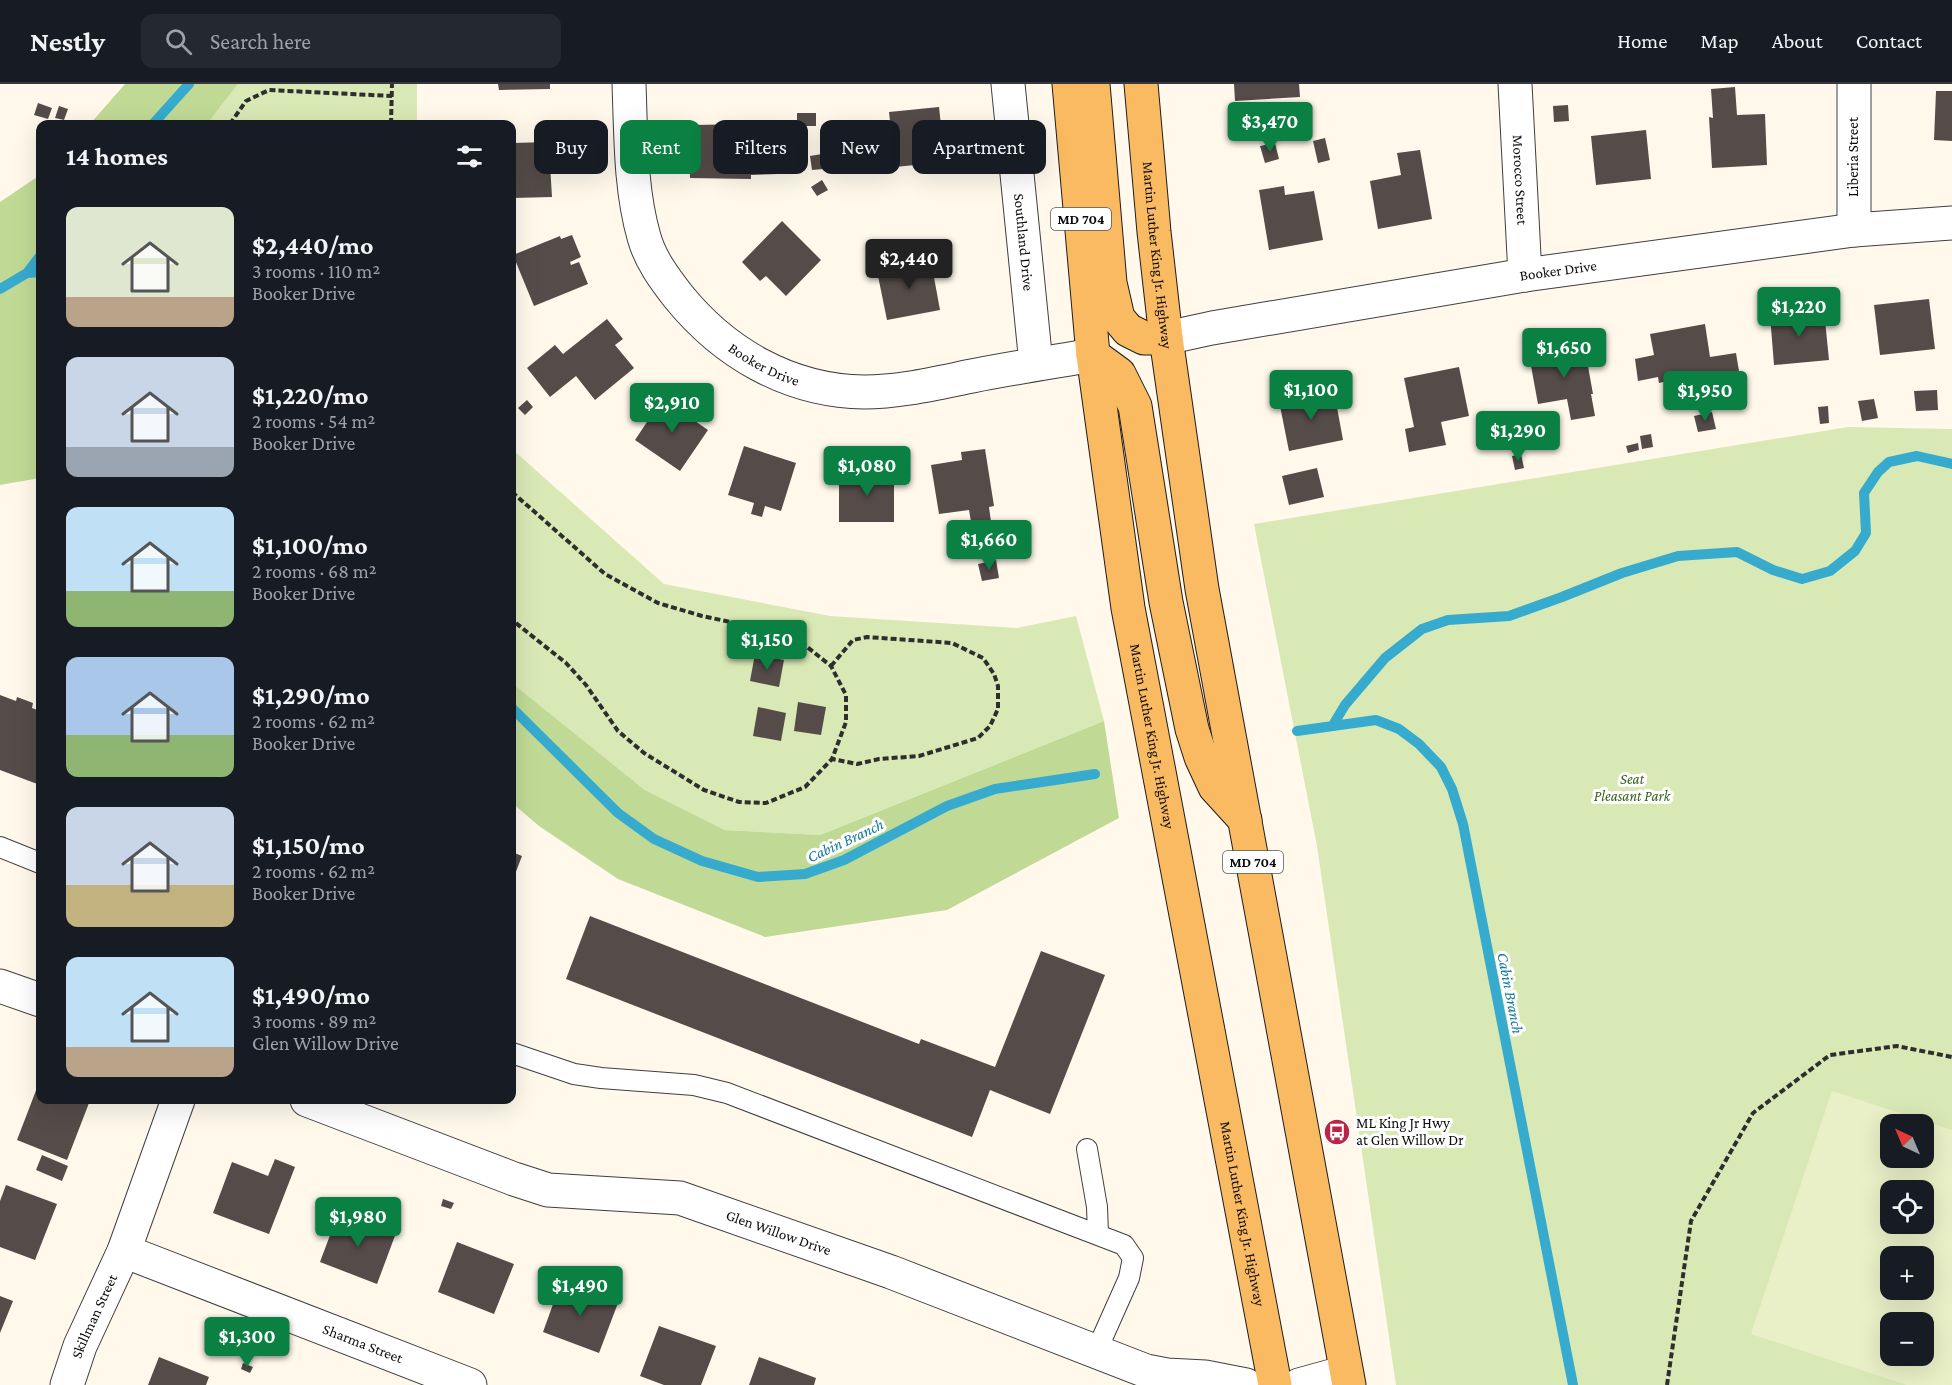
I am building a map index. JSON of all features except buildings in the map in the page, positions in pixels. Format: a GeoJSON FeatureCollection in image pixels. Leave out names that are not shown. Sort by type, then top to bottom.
{"type":"FeatureCollection","features":[{"type":"Feature","properties":{"kind":"main road","name":"Martin Luther King Jr. Highway"},"geometry":{"type":"LineString","coordinates":[[1069,84],[1093,355],[1128,608],[1275,1385]]}},
{"type":"Feature","properties":{"kind":"main road"},"geometry":{"type":"LineString","coordinates":[[1093,84],[1110,283],[1118,318],[1128,330],[1144,338],[1166,338]]}},
{"type":"Feature","properties":{"kind":"main road","name":"Martin Luther King Jr. Highway"},"geometry":{"type":"LineString","coordinates":[[1141,84],[1166,338],[1202,589],[1348,1379]]}},
{"type":"Feature","properties":{"kind":"main road"},"geometry":{"type":"LineString","coordinates":[[1093,355],[1119,374],[1136,406],[1166,602],[1192,729],[1201,757],[1215,787],[1245,820]]}},
{"type":"Feature","properties":{"kind":"street","name":"Booker Drive"},"geometry":{"type":"LineString","coordinates":[[629,84],[637,211],[644,240],[663,277],[693,314],[724,344],[743,357],[788,377],[822,388],[865,392],[916,387],[1093,355]]}},
{"type":"Feature","properties":{"kind":"street","name":"Southland Drive"},"geometry":{"type":"LineString","coordinates":[[1008,84],[1036,364]]}},
{"type":"Feature","properties":{"kind":"street","name":"Morocco Street"},"geometry":{"type":"LineString","coordinates":[[1515,84],[1525,275]]}},
{"type":"Feature","properties":{"kind":"street","name":"Liberia Street"},"geometry":{"type":"LineString","coordinates":[[1854,84],[1854,230]]}},
{"type":"Feature","properties":{"kind":"street","name":"Booker Drive"},"geometry":{"type":"LineString","coordinates":[[1166,338],[1212,328],[1525,275],[1854,230],[1952,223]]}},
{"type":"Feature","properties":{"kind":"street"},"geometry":{"type":"LineString","coordinates":[[0,986],[36,999]]}},
{"type":"Feature","properties":{"kind":"street","name":"Skillman Street"},"geometry":{"type":"LineString","coordinates":[[67,1385],[80,1346],[124,1251],[177,1104]]}},
{"type":"Feature","properties":{"kind":"street","name":"Glen Willow Drive"},"geometry":{"type":"LineString","coordinates":[[317,1104],[460,1160],[548,1190],[680,1198],[891,1272],[1146,1371],[1167,1375],[1205,1377],[1246,1385]]}},
{"type":"Feature","properties":{"kind":"street","name":"Sharma Street"},"geometry":{"type":"LineString","coordinates":[[124,1251],[470,1385]]}},
{"type":"Feature","properties":{"kind":"street"},"geometry":{"type":"LineString","coordinates":[[1299,1385],[1348,1379]]}},
{"type":"Feature","properties":{"kind":"lane"},"geometry":{"type":"LineString","coordinates":[[0,847],[36,861]]}},
{"type":"Feature","properties":{"kind":"lane"},"geometry":{"type":"LineString","coordinates":[[516,1054],[574,1074],[694,1085],[727,1093],[1124,1245],[1133,1258],[1129,1278],[1096,1352]]}},
{"type":"Feature","properties":{"kind":"lane"},"geometry":{"type":"LineString","coordinates":[[1087,1149],[1097,1207],[1098,1234]]}},
{"type":"Feature","properties":{"kind":"path"},"geometry":{"type":"LineString","coordinates":[[392,84],[392,120]]}},
{"type":"Feature","properties":{"kind":"path"},"geometry":{"type":"LineString","coordinates":[[233,120],[246,101],[269,90],[392,96]]}},
{"type":"Feature","properties":{"kind":"path"},"geometry":{"type":"LineString","coordinates":[[516,496],[605,574],[658,603],[702,616],[778,632],[801,642],[831,666],[846,695],[846,722],[832,759],[805,787],[766,803],[739,802],[704,790],[644,753],[618,731],[586,685],[566,663],[516,623]]}},
{"type":"Feature","properties":{"kind":"path"},"geometry":{"type":"LineString","coordinates":[[831,666],[853,640],[867,637],[952,644],[983,658],[994,674],[998,686],[998,709],[990,726],[978,738],[919,756],[879,759],[857,764],[832,759]]}},
{"type":"Feature","properties":{"kind":"path"},"geometry":{"type":"LineString","coordinates":[[1667,1385],[1691,1221],[1753,1113],[1830,1055],[1897,1046],[1952,1057]]}},
{"type":"Feature","properties":{"kind":"green space"},"geometry":{"type":"Polygon","coordinates":[[[125,84],[238,84],[210,120],[94,120],[125,84]]]}},
{"type":"Feature","properties":{"kind":"green space"},"geometry":{"type":"Polygon","coordinates":[[[238,84],[417,84],[417,120],[210,120],[238,84]]]}},
{"type":"Feature","properties":{"kind":"green space"},"geometry":{"type":"Polygon","coordinates":[[[36,178],[36,479],[0,485],[0,202],[36,178]]]}},
{"type":"Feature","properties":{"kind":"green space","name":"Seat Pleasant Park"},"geometry":{"type":"Polygon","coordinates":[[[1848,427],[1952,429],[1952,1385],[1396,1385],[1317,846],[1254,524],[1848,427]]]}},
{"type":"Feature","properties":{"kind":"green space"},"geometry":{"type":"Polygon","coordinates":[[[516,453],[664,584],[830,616],[1017,628],[1076,616],[1104,721],[820,835],[725,830],[645,790],[516,686],[516,453]]]}},
{"type":"Feature","properties":{"kind":"green space"},"geometry":{"type":"Polygon","coordinates":[[[516,686],[645,790],[725,830],[820,835],[1104,721],[1119,818],[947,910],[765,937],[618,879],[539,826],[516,806],[516,686]]]}},
{"type":"Feature","properties":{"kind":"green space"},"geometry":{"type":"Polygon","coordinates":[[[1832,1091],[1903,1114],[1880,1114],[1880,1168],[1934,1168],[1934,1124],[1952,1130],[1952,1385],[1907,1385],[1751,1334],[1832,1091]]]}},
{"type":"Feature","properties":{"kind":"waterway"},"geometry":{"type":"LineString","coordinates":[[157,120],[189,84]]}},
{"type":"Feature","properties":{"kind":"waterway"},"geometry":{"type":"LineString","coordinates":[[27,273],[36,261]]}},
{"type":"Feature","properties":{"kind":"waterway","name":"Cabin Branch"},"geometry":{"type":"LineString","coordinates":[[0,289],[27,273],[36,272]]}},
{"type":"Feature","properties":{"kind":"waterway"},"geometry":{"type":"LineString","coordinates":[[1333,725],[1345,705],[1385,658],[1422,629],[1448,620],[1509,616],[1622,573],[1678,556],[1737,552],[1773,570],[1802,579],[1830,571],[1855,551],[1866,533],[1864,493],[1878,472],[1889,462],[1917,456],[1952,464]]}},
{"type":"Feature","properties":{"kind":"waterway","name":"Cabin Branch"},"geometry":{"type":"LineString","coordinates":[[516,712],[618,813],[654,839],[702,861],[758,877],[805,874],[844,860],[947,806],[995,789],[1095,774]]}},
{"type":"Feature","properties":{"kind":"waterway","name":"Cabin Branch"},"geometry":{"type":"LineString","coordinates":[[1297,731],[1376,720],[1399,729],[1419,744],[1441,767],[1452,789],[1463,824],[1573,1385]]}},
{"type":"Feature","properties":{"kind":"place","name":"ML King Jr Hwy at Glen Willow Dr"},"geometry":{"type":"Point","coordinates":[1337,1132]}}]}
